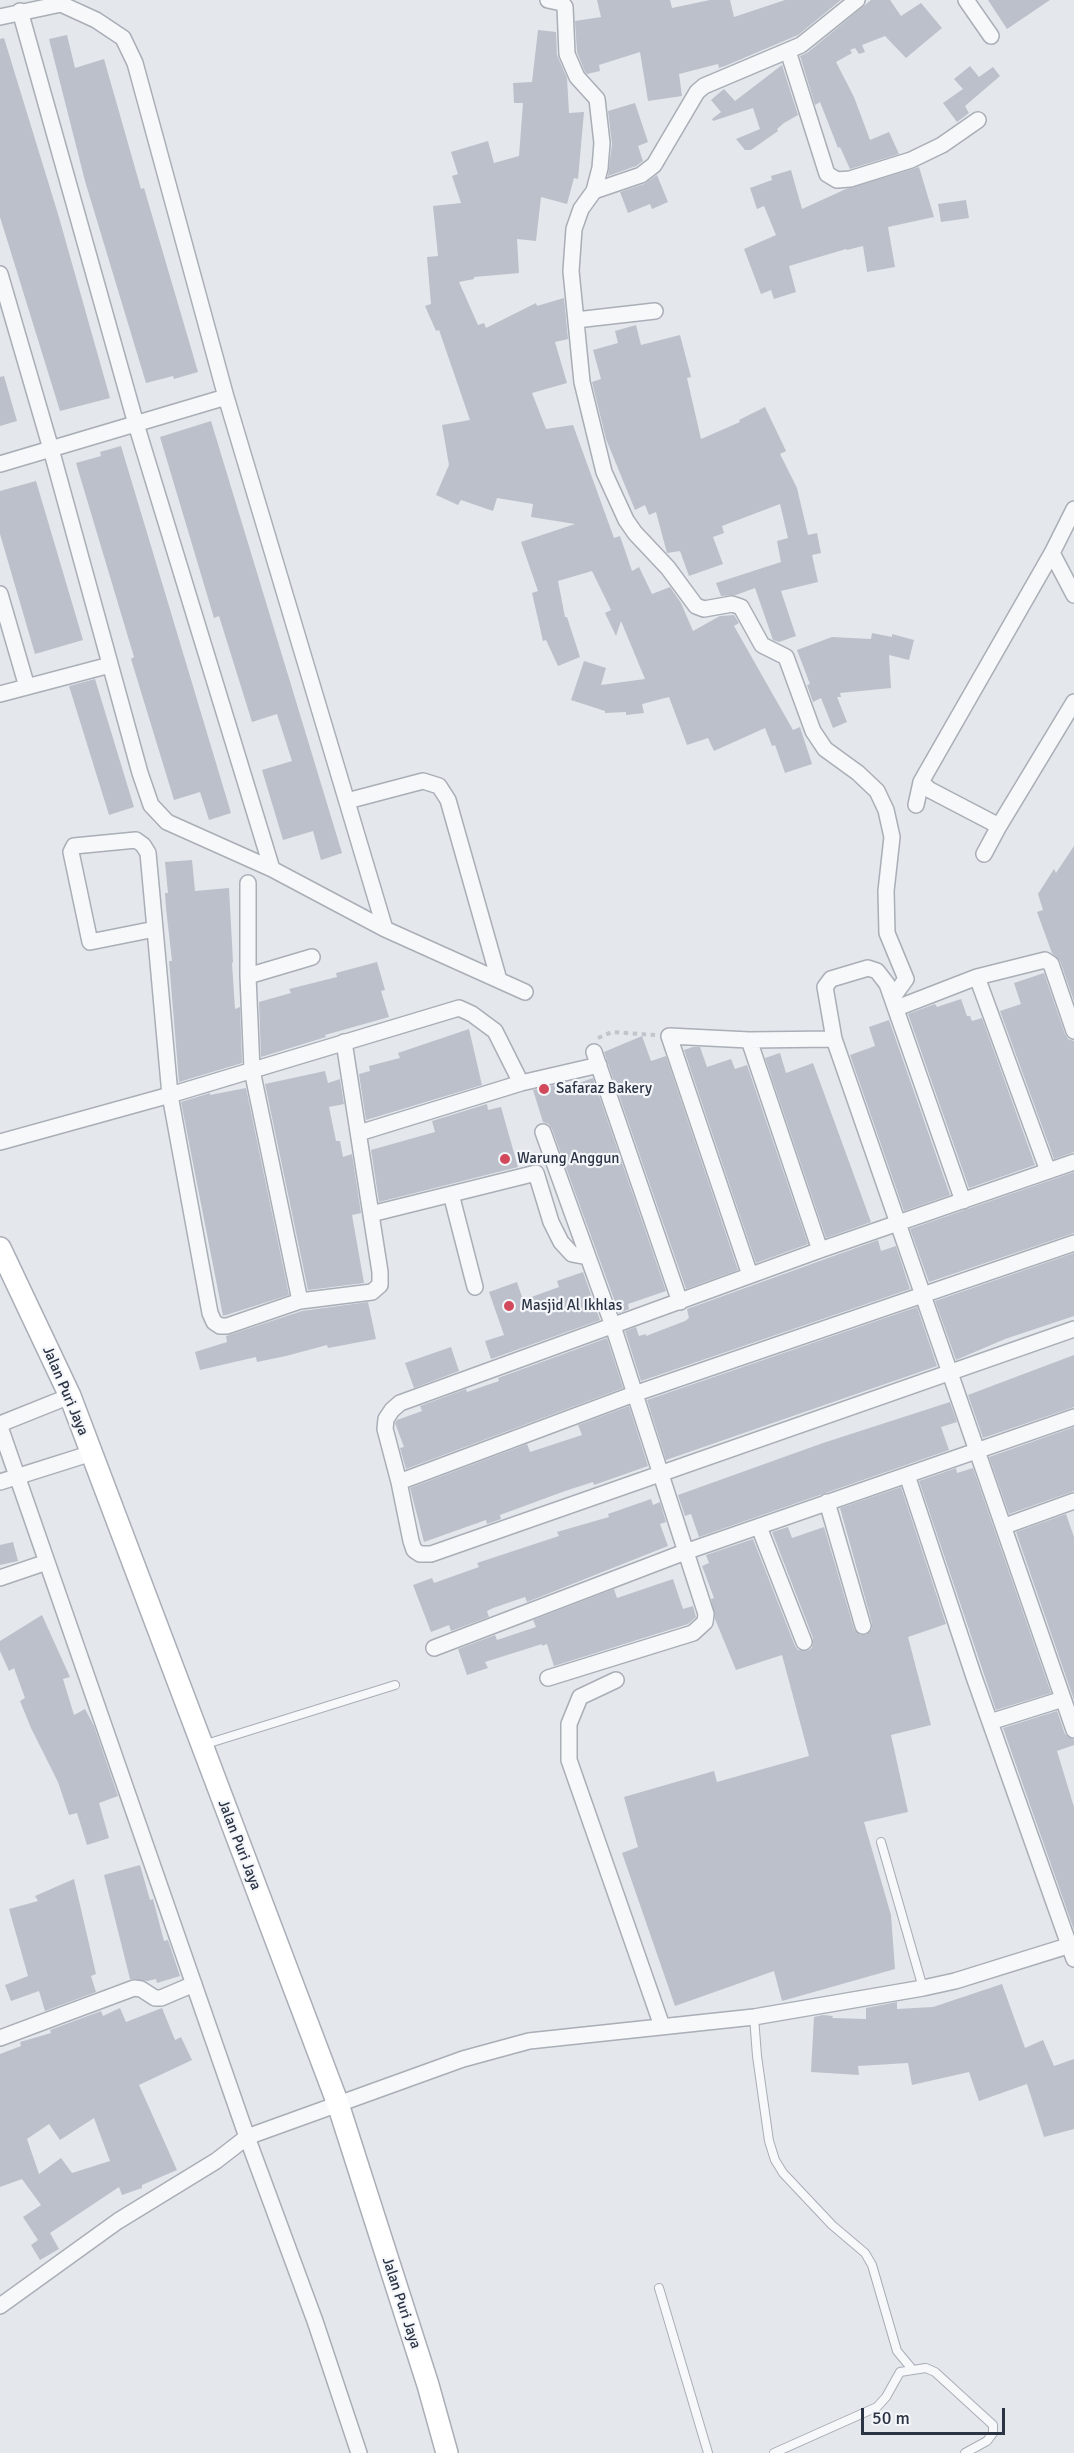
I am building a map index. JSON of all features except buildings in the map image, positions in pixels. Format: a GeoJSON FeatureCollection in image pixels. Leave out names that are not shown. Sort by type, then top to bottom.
{"type":"FeatureCollection","features":[{"type":"Feature","properties":{"kind":"street"},"geometry":{"type":"LineString","coordinates":[[548,0],[562,3],[565,7],[567,54],[577,77],[597,99],[602,143],[600,168],[594,191],[580,209],[574,229],[571,271],[582,382],[596,443],[610,489],[626,520],[668,568],[696,606],[704,609],[732,604],[741,607],[762,645],[786,657],[813,731],[825,749],[858,772],[877,791],[886,810],[892,837],[886,891],[886,933],[906,979],[889,991]]}},
{"type":"Feature","properties":{"kind":"street"},"geometry":{"type":"LineString","coordinates":[[594,191],[641,175],[654,165],[698,92],[704,86],[801,45],[857,0]]}},
{"type":"Feature","properties":{"kind":"street"},"geometry":{"type":"LineString","coordinates":[[966,0],[991,36]]}},
{"type":"Feature","properties":{"kind":"street"},"geometry":{"type":"LineString","coordinates":[[0,17],[61,4],[96,20],[123,38],[135,63],[226,397],[385,928]]}},
{"type":"Feature","properties":{"kind":"street"},"geometry":{"type":"LineString","coordinates":[[20,11],[136,424],[272,869]]}},
{"type":"Feature","properties":{"kind":"street"},"geometry":{"type":"LineString","coordinates":[[788,51],[827,174],[837,180],[850,179],[911,160],[942,145],[978,120]]}},
{"type":"Feature","properties":{"kind":"street"},"geometry":{"type":"LineString","coordinates":[[0,274],[51,449],[140,773],[151,805],[167,822],[272,869],[385,928],[525,992]]}},
{"type":"Feature","properties":{"kind":"street"},"geometry":{"type":"LineString","coordinates":[[576,320],[655,311]]}},
{"type":"Feature","properties":{"kind":"street"},"geometry":{"type":"LineString","coordinates":[[0,464],[226,397]]}},
{"type":"Feature","properties":{"kind":"street"},"geometry":{"type":"LineString","coordinates":[[916,806],[921,782],[1073,513]]}},
{"type":"Feature","properties":{"kind":"street"},"geometry":{"type":"LineString","coordinates":[[1052,553],[1074,595]]}},
{"type":"Feature","properties":{"kind":"street"},"geometry":{"type":"LineString","coordinates":[[0,594],[27,687]]}},
{"type":"Feature","properties":{"kind":"street"},"geometry":{"type":"LineString","coordinates":[[0,694],[110,665]]}},
{"type":"Feature","properties":{"kind":"street"},"geometry":{"type":"LineString","coordinates":[[984,854],[1074,702]]}},
{"type":"Feature","properties":{"kind":"street"},"geometry":{"type":"LineString","coordinates":[[347,801],[423,780],[438,786],[448,800],[499,980]]}},
{"type":"Feature","properties":{"kind":"street"},"geometry":{"type":"LineString","coordinates":[[921,782],[930,790],[999,826]]}},
{"type":"Feature","properties":{"kind":"street"},"geometry":{"type":"LineString","coordinates":[[155,929],[90,942],[71,852],[74,846],[136,840],[148,853],[155,929],[170,1095],[210,1313],[214,1322],[227,1326],[300,1301],[372,1292],[380,1285],[380,1272],[344,1042]]}},
{"type":"Feature","properties":{"kind":"street"},"geometry":{"type":"LineString","coordinates":[[249,883],[248,976],[252,1070],[300,1301]]}},
{"type":"Feature","properties":{"kind":"street"},"geometry":{"type":"LineString","coordinates":[[248,976],[312,957]]}},
{"type":"Feature","properties":{"kind":"street"},"geometry":{"type":"LineString","coordinates":[[889,991],[977,977],[1045,960],[1051,964],[1074,1031]]}},
{"type":"Feature","properties":{"kind":"street"},"geometry":{"type":"LineString","coordinates":[[963,1201],[889,991],[873,968],[826,982],[834,1039],[1074,1730]]}},
{"type":"Feature","properties":{"kind":"street"},"geometry":{"type":"LineString","coordinates":[[977,977],[1048,1171]]}},
{"type":"Feature","properties":{"kind":"street"},"geometry":{"type":"LineString","coordinates":[[0,1142],[170,1095],[459,1008],[472,1014],[495,1031],[521,1083]]}},
{"type":"Feature","properties":{"kind":"street"},"geometry":{"type":"LineString","coordinates":[[750,1275],[669,1036],[749,1040],[834,1039]]}},
{"type":"Feature","properties":{"kind":"street"},"geometry":{"type":"LineString","coordinates":[[749,1040],[820,1250]]}},
{"type":"Feature","properties":{"kind":"street"},"geometry":{"type":"LineString","coordinates":[[358,1133],[596,1058],[680,1302]]}},
{"type":"Feature","properties":{"kind":"street"},"geometry":{"type":"LineString","coordinates":[[543,1132],[613,1326],[706,1614],[705,1622],[693,1633],[548,1678]]}},
{"type":"Feature","properties":{"kind":"street"},"geometry":{"type":"LineString","coordinates":[[1074,1162],[897,1222],[400,1402],[386,1419],[385,1429],[414,1550],[420,1554],[431,1554],[1074,1329]]}},
{"type":"Feature","properties":{"kind":"street"},"geometry":{"type":"LineString","coordinates":[[371,1214],[536,1173],[551,1222],[561,1242],[572,1254],[588,1257]]}},
{"type":"Feature","properties":{"kind":"street"},"geometry":{"type":"LineString","coordinates":[[452,1194],[475,1287]]}},
{"type":"Feature","properties":{"kind":"street"},"geometry":{"type":"LineString","coordinates":[[399,1482],[634,1394],[1074,1243]]}},
{"type":"Feature","properties":{"kind":"street","name":"Jalan Puri Jaya"},"geometry":{"type":"LineString","coordinates":[[0,1248],[62,1400],[92,1453],[338,2104],[428,2385],[447,2453]]}},
{"type":"Feature","properties":{"kind":"street"},"geometry":{"type":"LineString","coordinates":[[62,1400],[1,1425],[194,1984],[252,2135],[359,2453]]}},
{"type":"Feature","properties":{"kind":"street"},"geometry":{"type":"LineString","coordinates":[[434,1648],[685,1552],[1074,1418]]}},
{"type":"Feature","properties":{"kind":"street"},"geometry":{"type":"LineString","coordinates":[[0,1482],[92,1453]]}},
{"type":"Feature","properties":{"kind":"street"},"geometry":{"type":"LineString","coordinates":[[0,2306],[118,2221],[216,2161],[252,2135],[463,2059],[529,2042],[754,2017],[923,1988],[1073,1949],[990,1722],[907,1475]]}},
{"type":"Feature","properties":{"kind":"street"},"geometry":{"type":"LineString","coordinates":[[1005,1526],[1074,1501]]}},
{"type":"Feature","properties":{"kind":"street"},"geometry":{"type":"LineString","coordinates":[[827,1502],[863,1626]]}},
{"type":"Feature","properties":{"kind":"street"},"geometry":{"type":"LineString","coordinates":[[759,1527],[804,1642]]}},
{"type":"Feature","properties":{"kind":"street"},"geometry":{"type":"LineString","coordinates":[[0,1578],[47,1562]]}},
{"type":"Feature","properties":{"kind":"street"},"geometry":{"type":"LineString","coordinates":[[616,1680],[579,1697],[569,1724],[569,1760],[662,2026]]}},
{"type":"Feature","properties":{"kind":"street"},"geometry":{"type":"LineString","coordinates":[[990,1722],[1063,1699]]}},
{"type":"Feature","properties":{"kind":"street"},"geometry":{"type":"LineString","coordinates":[[0,2038],[134,1988],[141,1989],[155,1998],[161,1998],[194,1984]]}},
{"type":"Feature","properties":{"kind":"lane"},"geometry":{"type":"LineString","coordinates":[[201,1746],[395,1685]]}},
{"type":"Feature","properties":{"kind":"lane"},"geometry":{"type":"LineString","coordinates":[[881,1842],[923,1988]]}},
{"type":"Feature","properties":{"kind":"lane"},"geometry":{"type":"LineString","coordinates":[[754,2017],[756,2056],[769,2140],[775,2160],[783,2173],[832,2225],[865,2253],[872,2265],[897,2351],[912,2369]]}},
{"type":"Feature","properties":{"kind":"lane"},"geometry":{"type":"LineString","coordinates":[[659,2288],[708,2453]]}},
{"type":"Feature","properties":{"kind":"lane"},"geometry":{"type":"LineString","coordinates":[[774,2453],[877,2408],[900,2372],[926,2368],[935,2372],[993,2426],[993,2433],[987,2441],[965,2453]]}},
{"type":"Feature","properties":{"kind":"path"},"geometry":{"type":"LineString","coordinates":[[596,1058],[596,1039],[602,1034],[612,1032],[669,1036]]}},
{"type":"Feature","properties":{"kind":"place","name":"Safaraz Bakery"},"geometry":{"type":"Point","coordinates":[544,1089]}},
{"type":"Feature","properties":{"kind":"place","name":"Warung Anggun"},"geometry":{"type":"Point","coordinates":[505,1159]}},
{"type":"Feature","properties":{"kind":"place","name":"Masjid Al Ikhlas"},"geometry":{"type":"Point","coordinates":[509,1306]}}]}
